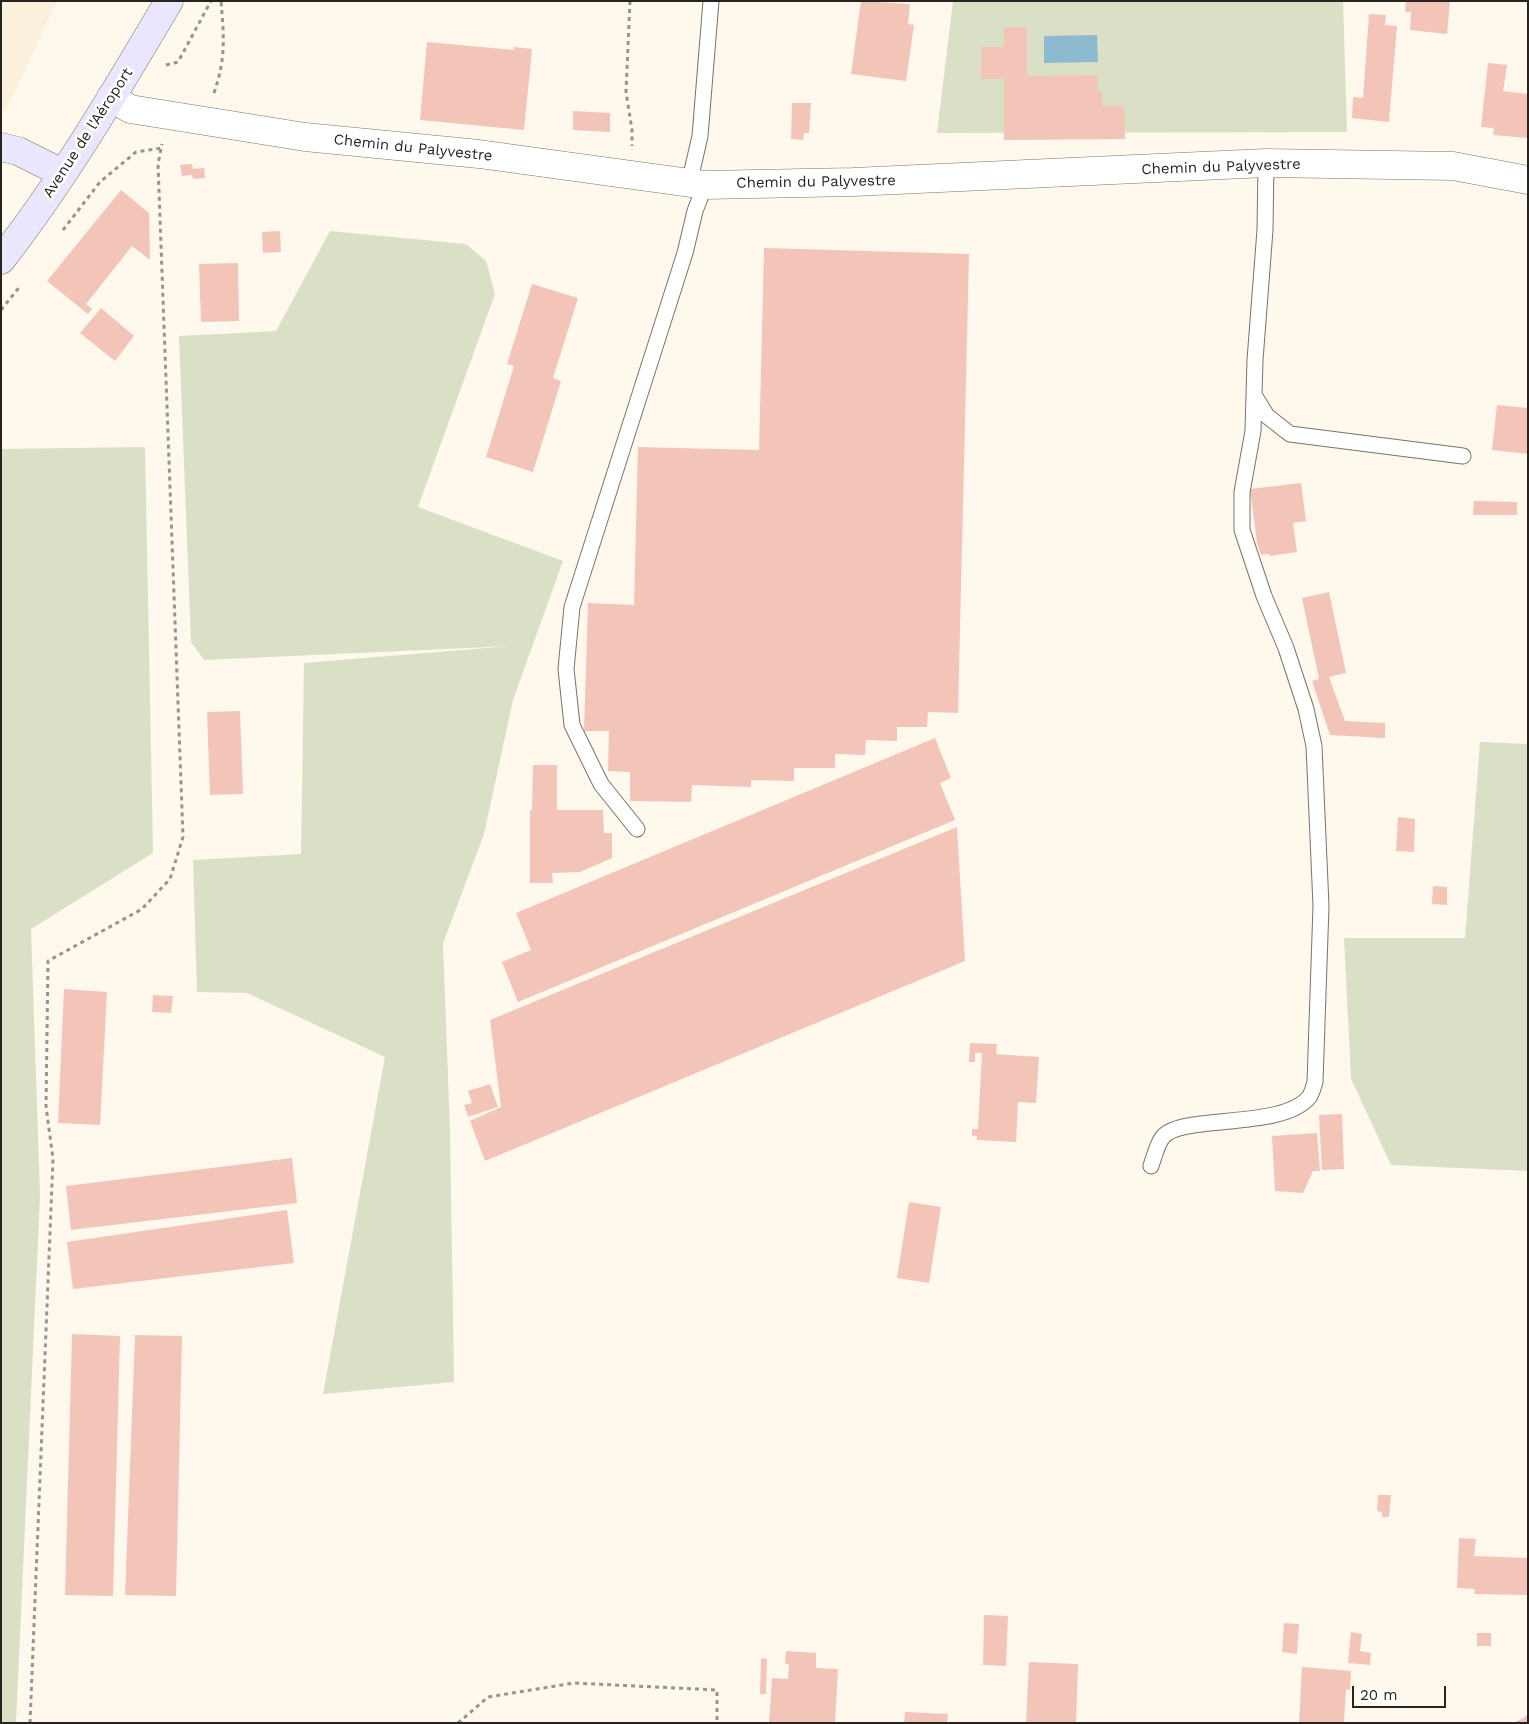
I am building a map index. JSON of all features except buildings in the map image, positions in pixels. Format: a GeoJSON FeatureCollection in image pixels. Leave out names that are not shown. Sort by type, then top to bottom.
{"type":"FeatureCollection","features":[{"type":"Feature","properties":{"kind":"main road","name":"Avenue de l'Aéroport"},"geometry":{"type":"LineString","coordinates":[[1,260],[26,228],[112,97],[169,1]]}},
{"type":"Feature","properties":{"kind":"main road"},"geometry":{"type":"LineString","coordinates":[[1,147],[18,151],[62,173]]}},
{"type":"Feature","properties":{"kind":"street","name":"Chemin du Palyvestre"},"geometry":{"type":"LineString","coordinates":[[112,97],[130,109],[305,137],[479,154],[697,184],[853,182],[1266,163],[1453,166],[1528,180]]}},
{"type":"Feature","properties":{"kind":"lane"},"geometry":{"type":"LineString","coordinates":[[637,829],[601,784],[572,725],[566,669],[572,608],[685,253],[695,211],[711,1]]}},
{"type":"Feature","properties":{"kind":"lane"},"geometry":{"type":"LineString","coordinates":[[1151,1166],[1162,1136],[1179,1127],[1280,1114],[1297,1108],[1310,1096],[1315,1082],[1320,906],[1314,746],[1306,709],[1286,648],[1264,596],[1242,530],[1242,492],[1253,432],[1265,230],[1266,163]]}},
{"type":"Feature","properties":{"kind":"lane"},"geometry":{"type":"LineString","coordinates":[[1254,395],[1267,416],[1290,434],[1464,456]]}},
{"type":"Feature","properties":{"kind":"path"},"geometry":{"type":"LineString","coordinates":[[212,96],[219,77],[225,45],[221,1]]}},
{"type":"Feature","properties":{"kind":"path"},"geometry":{"type":"LineString","coordinates":[[630,1],[626,92],[632,130],[631,174]]}},
{"type":"Feature","properties":{"kind":"path"},"geometry":{"type":"LineString","coordinates":[[30,1723],[53,1159],[46,1106],[48,961],[142,909],[170,879],[183,837],[158,164],[166,116]]}},
{"type":"Feature","properties":{"kind":"path"},"geometry":{"type":"LineString","coordinates":[[60,235],[100,182],[136,152],[170,146]]}},
{"type":"Feature","properties":{"kind":"path"},"geometry":{"type":"LineString","coordinates":[[1,310],[25,280]]}},
{"type":"Feature","properties":{"kind":"path"},"geometry":{"type":"LineString","coordinates":[[458,1723],[488,1697],[574,1683],[717,1690],[717,1723]]}},
{"type":"Feature","properties":{"kind":"shaded area"},"geometry":{"type":"Polygon","coordinates":[[[1,1],[57,1],[7,109],[1,109],[1,1]]]}},
{"type":"Feature","properties":{"kind":"green space"},"geometry":{"type":"Polygon","coordinates":[[[953,1],[1343,1],[1347,132],[937,133],[953,1]]]}},
{"type":"Feature","properties":{"kind":"green space"},"geometry":{"type":"Polygon","coordinates":[[[330,231],[466,244],[486,261],[495,294],[418,507],[563,561],[513,700],[484,834],[443,943],[450,1130],[454,1382],[323,1394],[385,1057],[247,993],[197,992],[193,860],[301,854],[304,663],[511,646],[204,660],[191,642],[179,336],[276,331],[330,231]]]}},
{"type":"Feature","properties":{"kind":"green space"},"geometry":{"type":"Polygon","coordinates":[[[145,447],[153,853],[31,929],[40,1196],[16,1723],[1,1723],[1,449],[145,447]]]}},
{"type":"Feature","properties":{"kind":"green space"},"geometry":{"type":"Polygon","coordinates":[[[1480,742],[1528,744],[1528,1171],[1391,1165],[1351,1079],[1344,938],[1465,938],[1480,742]]]}},
{"type":"Feature","properties":{"kind":"water"},"geometry":{"type":"Polygon","coordinates":[[[1097,35],[1098,62],[1044,63],[1044,36],[1097,35]]]}}]}
